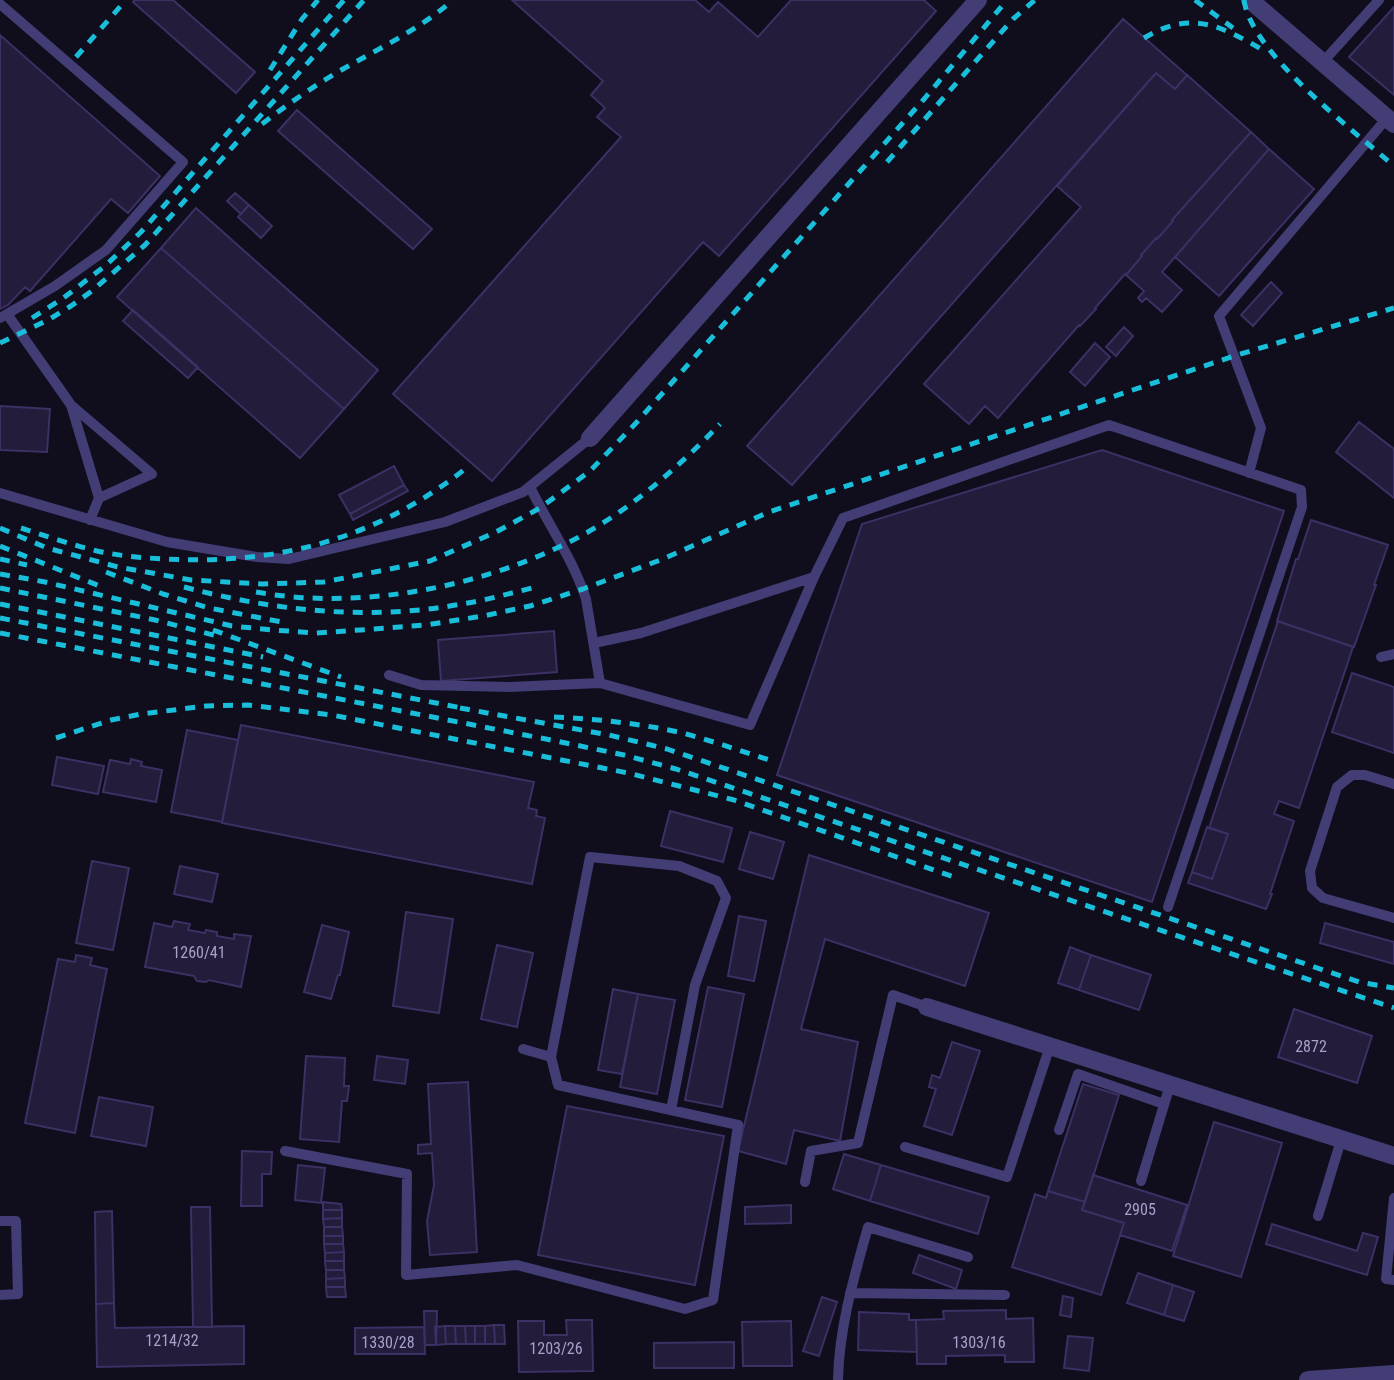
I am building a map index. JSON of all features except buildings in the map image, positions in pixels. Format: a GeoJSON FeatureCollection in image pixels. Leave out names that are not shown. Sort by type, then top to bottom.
{"type":"FeatureCollection","features":[{"type":"Feature","properties":{"kind":"street"},"geometry":{"type":"LineString","coordinates":[[590,438],[978,0]]}},
{"type":"Feature","properties":{"kind":"street"},"geometry":{"type":"LineString","coordinates":[[1250,0],[1391,121]]}},
{"type":"Feature","properties":{"kind":"street"},"geometry":{"type":"LineString","coordinates":[[927,1007],[1394,1156]]}},
{"type":"Feature","properties":{"kind":"street"},"geometry":{"type":"LineString","coordinates":[[1308,1380],[1394,1374]]}},
{"type":"Feature","properties":{"kind":"lane"},"geometry":{"type":"LineString","coordinates":[[1322,63],[1379,0]]}},
{"type":"Feature","properties":{"kind":"lane"},"geometry":{"type":"LineString","coordinates":[[0,4],[183,162],[106,250],[55,286],[3,316],[71,405],[152,474],[99,498]]}},
{"type":"Feature","properties":{"kind":"lane"},"geometry":{"type":"LineString","coordinates":[[1249,472],[1261,428],[1219,316],[1391,121]]}},
{"type":"Feature","properties":{"kind":"lane"},"geometry":{"type":"LineString","coordinates":[[71,405],[99,498],[90,520]]}},
{"type":"Feature","properties":{"kind":"lane"},"geometry":{"type":"LineString","coordinates":[[389,675],[421,685],[509,687],[600,683],[750,725],[814,577],[843,518],[1109,425],[1301,490],[1302,507],[1168,907]]}},
{"type":"Feature","properties":{"kind":"lane"},"geometry":{"type":"LineString","coordinates":[[0,493],[167,542],[257,557],[289,559],[445,522],[523,492],[590,438]]}},
{"type":"Feature","properties":{"kind":"lane"},"geometry":{"type":"LineString","coordinates":[[530,487],[583,589],[600,683]]}},
{"type":"Feature","properties":{"kind":"lane"},"geometry":{"type":"LineString","coordinates":[[594,643],[641,633],[814,577]]}},
{"type":"Feature","properties":{"kind":"lane"},"geometry":{"type":"LineString","coordinates":[[1381,657],[1394,654]]}},
{"type":"Feature","properties":{"kind":"lane"},"geometry":{"type":"LineString","coordinates":[[1394,784],[1365,775],[1352,775],[1338,787],[1310,871],[1312,888],[1322,898],[1394,918]]}},
{"type":"Feature","properties":{"kind":"lane"},"geometry":{"type":"LineString","coordinates":[[285,1151],[407,1174],[406,1275],[517,1265],[685,1309],[713,1300],[738,1125],[558,1085],[551,1057],[590,857],[678,866],[717,881],[726,898],[695,985],[671,1110]]}},
{"type":"Feature","properties":{"kind":"lane"},"geometry":{"type":"LineString","coordinates":[[805,1182],[811,1151],[858,1143],[893,995],[927,1007]]}},
{"type":"Feature","properties":{"kind":"lane"},"geometry":{"type":"LineString","coordinates":[[905,1147],[1007,1177],[1050,1046]]}},
{"type":"Feature","properties":{"kind":"lane"},"geometry":{"type":"LineString","coordinates":[[523,1049],[551,1057]]}},
{"type":"Feature","properties":{"kind":"lane"},"geometry":{"type":"LineString","coordinates":[[1059,1130],[1078,1074],[1164,1104]]}},
{"type":"Feature","properties":{"kind":"lane"},"geometry":{"type":"LineString","coordinates":[[1141,1181],[1170,1085]]}},
{"type":"Feature","properties":{"kind":"lane"},"geometry":{"type":"LineString","coordinates":[[1318,1216],[1342,1140]]}},
{"type":"Feature","properties":{"kind":"lane"},"geometry":{"type":"LineString","coordinates":[[1394,1199],[1386,1279],[1394,1280]]}},
{"type":"Feature","properties":{"kind":"lane"},"geometry":{"type":"LineString","coordinates":[[0,1221],[16,1221],[18,1294],[0,1295]]}},
{"type":"Feature","properties":{"kind":"lane"},"geometry":{"type":"LineString","coordinates":[[838,1380],[850,1293],[868,1227],[968,1257]]}},
{"type":"Feature","properties":{"kind":"lane"},"geometry":{"type":"LineString","coordinates":[[850,1293],[1005,1295]]}},
{"type":"Feature","properties":{"kind":"railway"},"geometry":{"type":"LineString","coordinates":[[76,57],[126,0]]}},
{"type":"Feature","properties":{"kind":"railway"},"geometry":{"type":"LineString","coordinates":[[270,70],[302,19],[318,0]]}},
{"type":"Feature","properties":{"kind":"railway"},"geometry":{"type":"LineString","coordinates":[[32,318],[105,266],[141,232],[344,0]]}},
{"type":"Feature","properties":{"kind":"railway"},"geometry":{"type":"LineString","coordinates":[[0,343],[71,306],[145,245],[364,0]]}},
{"type":"Feature","properties":{"kind":"railway"},"geometry":{"type":"LineString","coordinates":[[262,124],[312,88],[413,29],[453,0]]}},
{"type":"Feature","properties":{"kind":"railway"},"geometry":{"type":"LineString","coordinates":[[0,528],[47,548],[118,567],[191,580],[263,584],[324,582],[430,561],[496,532],[540,508],[590,471],[636,423],[925,98],[1007,0]]}},
{"type":"Feature","properties":{"kind":"railway"},"geometry":{"type":"LineString","coordinates":[[887,162],[1013,19],[1035,0]]}},
{"type":"Feature","properties":{"kind":"railway"},"geometry":{"type":"LineString","coordinates":[[1195,0],[1233,28]]}},
{"type":"Feature","properties":{"kind":"railway"},"geometry":{"type":"LineString","coordinates":[[1244,0],[1251,21],[1284,66],[1330,112],[1394,166]]}},
{"type":"Feature","properties":{"kind":"railway"},"geometry":{"type":"LineString","coordinates":[[1144,38],[1176,25],[1205,24],[1263,50]]}},
{"type":"Feature","properties":{"kind":"railway"},"geometry":{"type":"LineString","coordinates":[[0,574],[232,626],[273,630],[316,633],[426,625],[483,616],[530,606],[583,589],[663,559],[769,512],[1234,356],[1394,308]]}},
{"type":"Feature","properties":{"kind":"railway"},"geometry":{"type":"LineString","coordinates":[[256,592],[294,597],[373,597],[451,584],[526,561],[605,522],[666,476],[720,424]]}},
{"type":"Feature","properties":{"kind":"railway"},"geometry":{"type":"LineString","coordinates":[[21,528],[88,549],[157,559],[207,560],[286,552],[361,530],[431,493],[465,469]]}},
{"type":"Feature","properties":{"kind":"railway"},"geometry":{"type":"LineString","coordinates":[[0,546],[102,587]]}},
{"type":"Feature","properties":{"kind":"railway"},"geometry":{"type":"LineString","coordinates":[[0,559],[27,565]]}},
{"type":"Feature","properties":{"kind":"railway"},"geometry":{"type":"LineString","coordinates":[[106,572],[209,608],[287,623]]}},
{"type":"Feature","properties":{"kind":"railway"},"geometry":{"type":"LineString","coordinates":[[184,587],[287,607],[357,612],[427,609],[536,587]]}},
{"type":"Feature","properties":{"kind":"railway"},"geometry":{"type":"LineString","coordinates":[[0,588],[155,620],[221,637]]}},
{"type":"Feature","properties":{"kind":"railway"},"geometry":{"type":"LineString","coordinates":[[0,604],[263,657]]}},
{"type":"Feature","properties":{"kind":"railway"},"geometry":{"type":"LineString","coordinates":[[0,618],[467,709]]}},
{"type":"Feature","properties":{"kind":"railway"},"geometry":{"type":"LineString","coordinates":[[213,630],[341,677]]}},
{"type":"Feature","properties":{"kind":"railway"},"geometry":{"type":"LineString","coordinates":[[0,633],[624,755],[676,769],[1394,1008]]}},
{"type":"Feature","properties":{"kind":"railway"},"geometry":{"type":"LineString","coordinates":[[56,738],[111,720],[206,706],[248,705],[332,715],[628,773],[734,800],[954,877]]}},
{"type":"Feature","properties":{"kind":"railway"},"geometry":{"type":"LineString","coordinates":[[460,708],[609,735],[667,749],[1359,982],[1394,988]]}},
{"type":"Feature","properties":{"kind":"railway"},"geometry":{"type":"LineString","coordinates":[[554,717],[616,722],[678,732],[776,762]]}}]}
